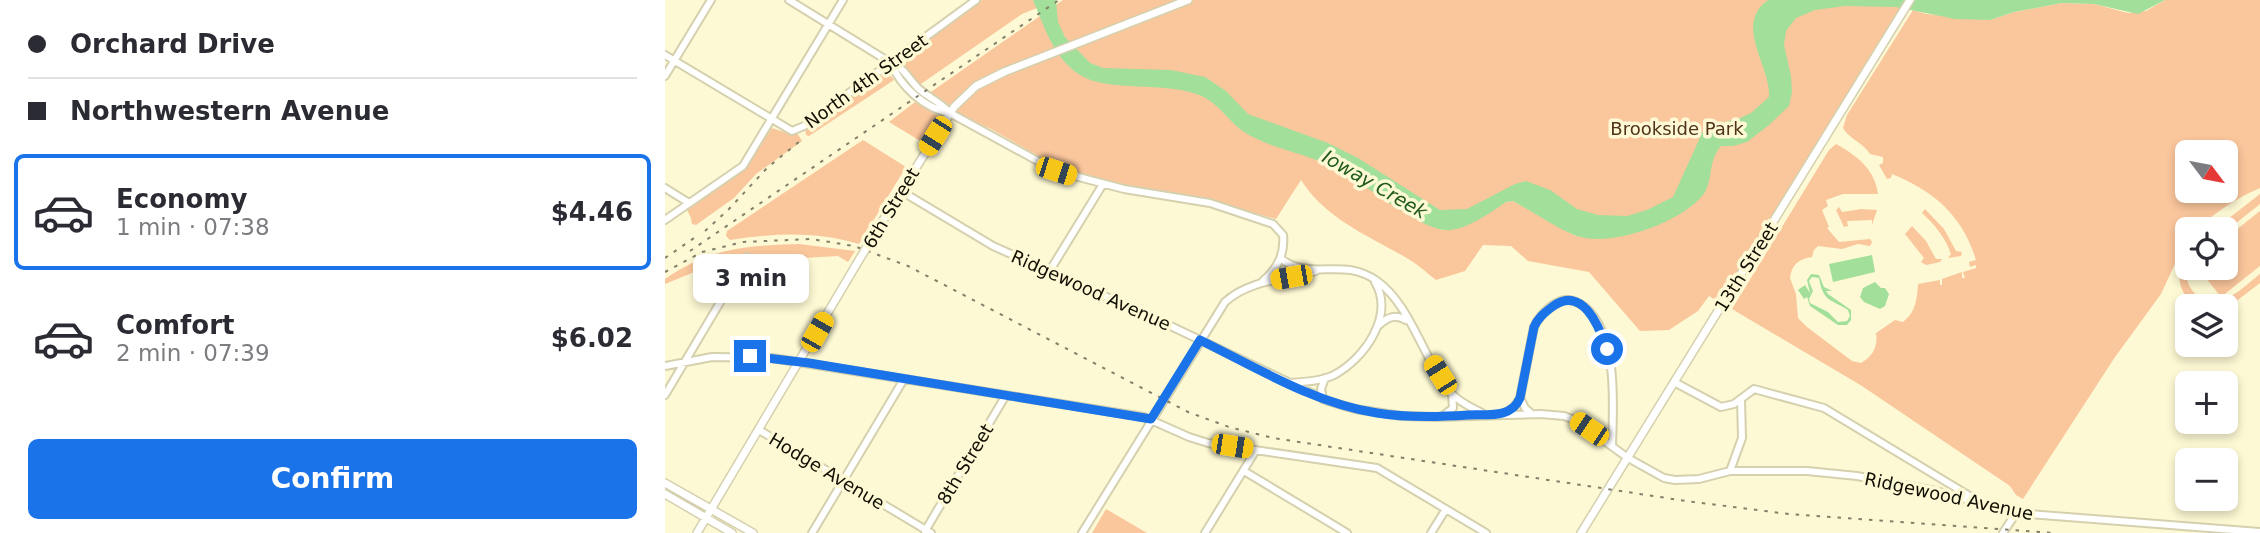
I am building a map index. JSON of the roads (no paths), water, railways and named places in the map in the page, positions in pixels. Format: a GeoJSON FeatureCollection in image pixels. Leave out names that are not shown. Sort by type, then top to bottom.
{"type":"FeatureCollection","features":[{"type":"Feature","properties":{"kind":"main road","name":"6th Street"},"geometry":{"type":"LineString","coordinates":[[697,533],[877,230],[950,113],[967,93],[976,86],[1045,55],[1188,0]]}},
{"type":"Feature","properties":{"kind":"main road","name":"13th Street"},"geometry":{"type":"LineString","coordinates":[[1581,533],[1910,0]]}},
{"type":"Feature","properties":{"kind":"main road"},"geometry":{"type":"LineString","coordinates":[[665,483],[753,533]]}},
{"type":"Feature","properties":{"kind":"main road"},"geometry":{"type":"LineString","coordinates":[[665,494],[732,533]]}},
{"type":"Feature","properties":{"kind":"street"},"geometry":{"type":"LineString","coordinates":[[665,76],[711,0]]}},
{"type":"Feature","properties":{"kind":"street"},"geometry":{"type":"LineString","coordinates":[[789,0],[899,66],[920,90],[950,113]]}},
{"type":"Feature","properties":{"kind":"street"},"geometry":{"type":"LineString","coordinates":[[665,220],[743,166],[843,0]]}},
{"type":"Feature","properties":{"kind":"street","name":"North 4th Street"},"geometry":{"type":"LineString","coordinates":[[771,120],[787,130],[798,130],[976,0]]}},
{"type":"Feature","properties":{"kind":"street"},"geometry":{"type":"LineString","coordinates":[[665,55],[771,120]]}},
{"type":"Feature","properties":{"kind":"street"},"geometry":{"type":"LineString","coordinates":[[891,63],[917,97],[1056,171],[1103,184],[1210,203],[1273,224],[1283,235],[1281,260],[1262,282]]}},
{"type":"Feature","properties":{"kind":"street"},"geometry":{"type":"LineString","coordinates":[[1049,272],[1103,184]]}},
{"type":"Feature","properties":{"kind":"street"},"geometry":{"type":"LineString","coordinates":[[665,188],[689,202]]}},
{"type":"Feature","properties":{"kind":"street","name":"Ridgewood Avenue"},"geometry":{"type":"LineString","coordinates":[[901,191],[993,246],[1323,399],[1378,413],[1437,417],[1485,414],[1564,416],[1577,421],[1628,458],[1664,478],[1675,481],[1699,479],[1730,471],[1807,471],[1857,476],[1936,491],[2016,513],[2260,531]]}},
{"type":"Feature","properties":{"kind":"street"},"geometry":{"type":"LineString","coordinates":[[665,395],[747,257]]}},
{"type":"Feature","properties":{"kind":"street"},"geometry":{"type":"LineString","coordinates":[[1281,260],[1301,270],[1316,271]]}},
{"type":"Feature","properties":{"kind":"street"},"geometry":{"type":"LineString","coordinates":[[1082,533],[1225,302],[1234,294],[1262,282],[1345,268],[1372,278],[1390,294],[1452,394],[1453,408],[1437,417]]}},
{"type":"Feature","properties":{"kind":"street"},"geometry":{"type":"LineString","coordinates":[[1372,278],[1381,297],[1382,310],[1377,327]]}},
{"type":"Feature","properties":{"kind":"street"},"geometry":{"type":"LineString","coordinates":[[1504,414],[1514,407],[1520,398],[1531,335],[1539,318],[1555,304],[1569,299],[1581,304],[1597,322],[1611,366],[1612,446]]}},
{"type":"Feature","properties":{"kind":"street"},"geometry":{"type":"LineString","coordinates":[[1290,383],[1325,378],[1347,367],[1386,318],[1393,316],[1407,320]]}},
{"type":"Feature","properties":{"kind":"street"},"geometry":{"type":"LineString","coordinates":[[665,366],[685,360],[740,356],[799,362],[1151,419],[1199,440],[1377,468],[1486,533]]}},
{"type":"Feature","properties":{"kind":"street"},"geometry":{"type":"LineString","coordinates":[[1323,399],[1321,385],[1325,378]]}},
{"type":"Feature","properties":{"kind":"street"},"geometry":{"type":"LineString","coordinates":[[811,533],[904,379]]}},
{"type":"Feature","properties":{"kind":"street"},"geometry":{"type":"LineString","coordinates":[[1674,383],[1721,407],[1741,400],[1748,392],[1762,390],[1824,408],[1982,504]]}},
{"type":"Feature","properties":{"kind":"street"},"geometry":{"type":"LineString","coordinates":[[1452,394],[1485,414]]}},
{"type":"Feature","properties":{"kind":"street","name":"8th Street"},"geometry":{"type":"LineString","coordinates":[[927,532],[1006,395]]}},
{"type":"Feature","properties":{"kind":"street"},"geometry":{"type":"LineString","coordinates":[[1520,398],[1532,414]]}},
{"type":"Feature","properties":{"kind":"street"},"geometry":{"type":"LineString","coordinates":[[1730,471],[1742,438],[1741,400]]}},
{"type":"Feature","properties":{"kind":"street","name":"Hodge Avenue"},"geometry":{"type":"LineString","coordinates":[[759,430],[927,532]]}},
{"type":"Feature","properties":{"kind":"street"},"geometry":{"type":"LineString","coordinates":[[1205,533],[1256,450]]}},
{"type":"Feature","properties":{"kind":"street"},"geometry":{"type":"LineString","coordinates":[[1244,471],[1347,533]]}},
{"type":"Feature","properties":{"kind":"street"},"geometry":{"type":"LineString","coordinates":[[1431,533],[1446,509]]}},
{"type":"Feature","properties":{"kind":"street"},"geometry":{"type":"LineString","coordinates":[[2003,533],[2016,513]]}},
{"type":"Feature","properties":{"kind":"water","name":"Ioway Creek"},"geometry":{"type":"Polygon","coordinates":[[[1033,0],[1056,0],[1058,22],[1065,37],[1090,63],[1103,68],[1171,70],[1205,77],[1226,91],[1248,114],[1328,143],[1358,158],[1440,210],[1467,209],[1526,181],[1550,190],[1577,209],[1598,215],[1627,216],[1673,197],[1703,131],[1751,113],[1769,97],[1765,72],[1753,34],[1758,10],[1768,0],[2165,0],[2138,14],[2094,4],[2062,3],[2014,12],[1990,20],[1955,19],[1896,7],[1845,6],[1815,10],[1796,18],[1786,31],[1784,45],[1791,76],[1789,106],[1747,142],[1721,146],[1714,158],[1706,189],[1692,205],[1661,224],[1606,239],[1574,235],[1513,201],[1506,202],[1477,221],[1460,228],[1444,230],[1432,227],[1333,167],[1254,138],[1199,95],[1170,88],[1106,84],[1080,75],[1057,51],[1033,0]]]}},
{"type":"Feature","properties":{"kind":"water"},"geometry":{"type":"Polygon","coordinates":[[[1872,255],[1875,272],[1833,282],[1829,264],[1872,255]]]}},
{"type":"Feature","properties":{"kind":"water"},"geometry":{"type":"Polygon","coordinates":[[[1811,274],[1819,275],[1824,287],[1832,291],[1826,291],[1828,294],[1851,310],[1851,320],[1847,325],[1838,325],[1810,306],[1807,297],[1804,299],[1798,290],[1805,285],[1810,293],[1807,280],[1811,274]],[[1812,277],[1809,281],[1813,291],[1810,303],[1828,312],[1838,322],[1847,321],[1850,316],[1848,310],[1825,296],[1819,278],[1812,277]]]}},
{"type":"Feature","properties":{"kind":"water"},"geometry":{"type":"Polygon","coordinates":[[[1875,282],[1889,294],[1885,306],[1880,309],[1864,302],[1860,297],[1863,288],[1875,282]]]}},
{"type":"Feature","properties":{"kind":"railway"},"geometry":{"type":"LineString","coordinates":[[690,251],[1059,0]]}},
{"type":"Feature","properties":{"kind":"railway"},"geometry":{"type":"LineString","coordinates":[[705,231],[767,168],[800,141]]}},
{"type":"Feature","properties":{"kind":"railway"},"geometry":{"type":"LineString","coordinates":[[665,258],[697,236]]}},
{"type":"Feature","properties":{"kind":"railway"},"geometry":{"type":"LineString","coordinates":[[665,272],[702,252],[743,242],[811,239],[854,246],[908,266],[1188,412],[1229,427],[1273,438],[1686,501],[1789,514],[2053,533]]}},
{"type":"Feature","properties":{"kind":"park label","name":"Brookside Park"},"geometry":{"type":"Point","coordinates":[1677,128]}}]}
